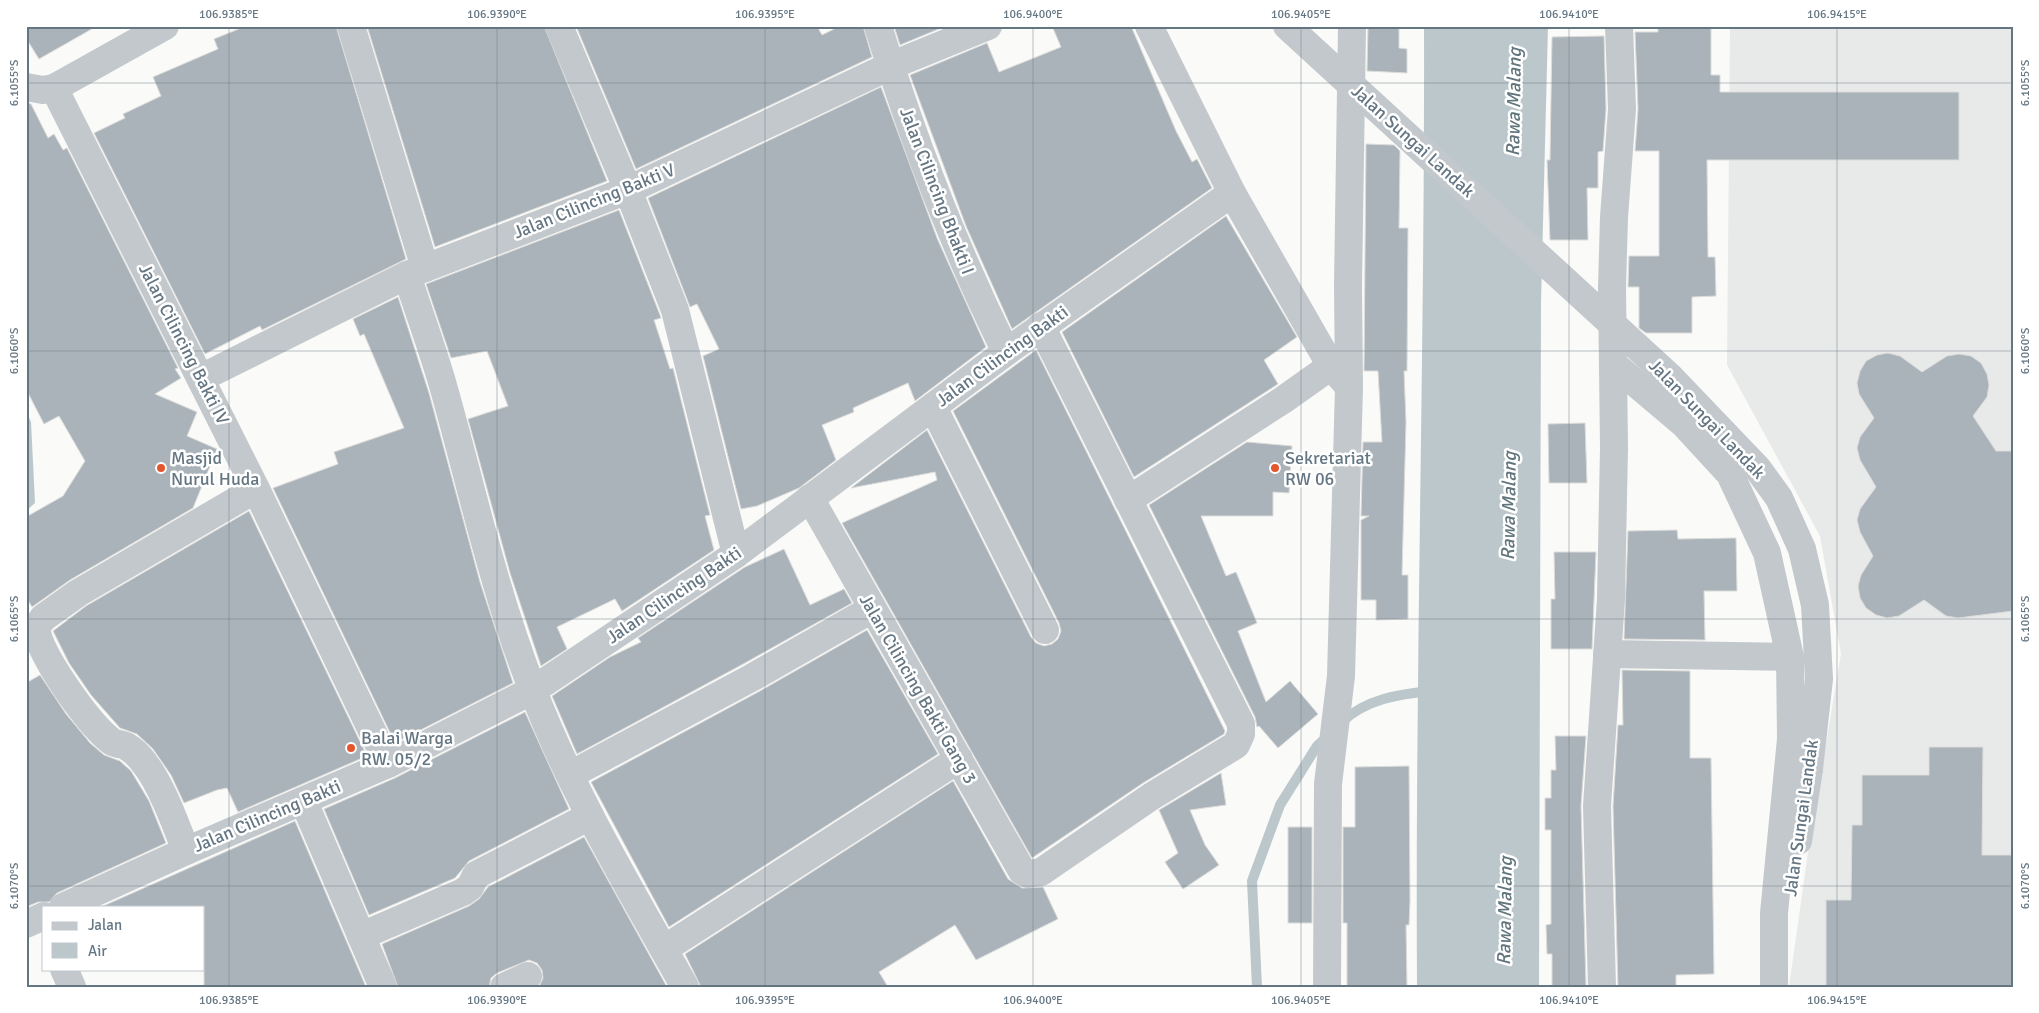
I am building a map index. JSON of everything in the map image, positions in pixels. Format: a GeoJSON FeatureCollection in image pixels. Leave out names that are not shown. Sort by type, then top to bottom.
{"type":"FeatureCollection","features":[{"type":"Feature","properties":{"kind":"street"},"geometry":{"type":"LineString","coordinates":[[26,87],[43,90],[54,88],[165,26]]}},
{"type":"Feature","properties":{"kind":"street"},"geometry":{"type":"LineString","coordinates":[[351,26],[416,271],[483,540],[508,624],[532,690],[570,775],[622,878],[685,987]]}},
{"type":"Feature","properties":{"kind":"street"},"geometry":{"type":"LineString","coordinates":[[559,26],[628,190],[675,310],[736,554]]}},
{"type":"Feature","properties":{"kind":"street","name":"Jalan Cilincing Bhakti I"},"geometry":{"type":"LineString","coordinates":[[878,26],[890,66],[973,286],[1006,352]]}},
{"type":"Feature","properties":{"kind":"street","name":"Jalan Cilincing Bakti V"},"geometry":{"type":"LineString","coordinates":[[201,378],[416,271],[628,190],[890,66],[988,26]]}},
{"type":"Feature","properties":{"kind":"street"},"geometry":{"type":"LineString","coordinates":[[1149,26],[1232,193],[1331,366],[1349,387]]}},
{"type":"Feature","properties":{"kind":"street","name":"Jalan Sungai Landak"},"geometry":{"type":"LineString","coordinates":[[1286,26],[1669,376],[1758,469],[1779,498],[1802,549],[1814,605],[1819,679],[1809,769],[1775,987]]}},
{"type":"Feature","properties":{"kind":"street"},"geometry":{"type":"LineString","coordinates":[[1327,987],[1328,784],[1341,676],[1349,387],[1348,266],[1352,26]]}},
{"type":"Feature","properties":{"kind":"street"},"geometry":{"type":"LineString","coordinates":[[1602,987],[1597,806],[1611,599],[1614,448],[1614,217],[1622,109],[1619,26]]}},
{"type":"Feature","properties":{"kind":"street","name":"Jalan Cilincing Bakti IV"},"geometry":{"type":"LineString","coordinates":[[54,88],[256,489],[388,764]]}},
{"type":"Feature","properties":{"kind":"street","name":"Jalan Cilincing Bakti"},"geometry":{"type":"LineString","coordinates":[[68,906],[186,851],[304,802],[388,764],[532,690],[736,554],[1041,326],[1232,193]]}},
{"type":"Feature","properties":{"kind":"street"},"geometry":{"type":"LineString","coordinates":[[1041,326],[1128,500],[1283,400],[1331,366]]}},
{"type":"Feature","properties":{"kind":"street"},"geometry":{"type":"LineString","coordinates":[[1613,364],[1684,424],[1730,474],[1767,553],[1790,657],[1792,739],[1774,913],[1775,987]]}},
{"type":"Feature","properties":{"kind":"street"},"geometry":{"type":"LineString","coordinates":[[933,407],[1045,630]]}},
{"type":"Feature","properties":{"kind":"street"},"geometry":{"type":"LineString","coordinates":[[186,851],[175,822],[147,766],[138,755],[125,746],[113,742],[97,726],[66,687],[37,640],[36,628],[43,618],[78,592],[256,489]]}},
{"type":"Feature","properties":{"kind":"street","name":"Jalan Cilincing Bakti Gang 3"},"geometry":{"type":"LineString","coordinates":[[810,498],[1022,872],[1032,874],[1041,872],[1152,796],[1236,745],[1241,734],[1241,724],[1128,500]]}},
{"type":"Feature","properties":{"kind":"street"},"geometry":{"type":"LineString","coordinates":[[570,775],[753,677],[872,609]]}},
{"type":"Feature","properties":{"kind":"street"},"geometry":{"type":"LineString","coordinates":[[1607,654],[1790,657]]}},
{"type":"Feature","properties":{"kind":"street"},"geometry":{"type":"LineString","coordinates":[[664,949],[959,759]]}},
{"type":"Feature","properties":{"kind":"street"},"geometry":{"type":"LineString","coordinates":[[304,802],[383,987]]}},
{"type":"Feature","properties":{"kind":"street"},"geometry":{"type":"LineString","coordinates":[[361,936],[463,892],[470,887],[476,875],[590,816]]}},
{"type":"Feature","properties":{"kind":"street"},"geometry":{"type":"LineString","coordinates":[[64,970],[72,987]]}},
{"type":"Feature","properties":{"kind":"shaded area"},"geometry":{"type":"Polygon","coordinates":[[[1730,26],[2013,26],[2013,987],[1789,987],[1808,852],[1841,654],[1820,536],[1727,365],[1730,26]]]}},
{"type":"Feature","properties":{"kind":"water","name":"Rawa Malang"},"geometry":{"type":"Polygon","coordinates":[[[1424,26],[1548,26],[1541,302],[1539,987],[1417,987],[1417,747],[1424,26]]]}},
{"type":"Feature","properties":{"kind":"water"},"geometry":{"type":"Polygon","coordinates":[[[26,411],[31,422],[35,503],[26,511],[26,411]]]}},
{"type":"Feature","properties":{"kind":"building"},"geometry":{"type":"Polygon","coordinates":[[[26,26],[97,26],[39,59],[26,38],[26,26]]]}},
{"type":"Feature","properties":{"kind":"building"},"geometry":{"type":"Polygon","coordinates":[[[246,26],[336,26],[406,259],[262,330],[260,326],[205,354],[94,133],[125,118],[123,114],[161,96],[153,77],[218,49],[214,39],[246,26]]]}},
{"type":"Feature","properties":{"kind":"building"},"geometry":{"type":"Polygon","coordinates":[[[367,26],[544,26],[607,181],[435,247],[367,26]]]}},
{"type":"Feature","properties":{"kind":"building"},"geometry":{"type":"Polygon","coordinates":[[[576,26],[817,26],[822,35],[840,26],[863,26],[872,57],[636,169],[576,26]]]}},
{"type":"Feature","properties":{"kind":"building"},"geometry":{"type":"Polygon","coordinates":[[[894,26],[946,26],[900,45],[894,26]]]}},
{"type":"Feature","properties":{"kind":"building"},"geometry":{"type":"Polygon","coordinates":[[[1052,26],[1131,26],[1176,131],[1192,162],[1197,159],[1212,188],[1012,329],[966,226],[910,75],[987,43],[999,72],[1061,47],[1052,26]]]}},
{"type":"Feature","properties":{"kind":"building"},"geometry":{"type":"Polygon","coordinates":[[[1368,26],[1399,26],[1399,48],[1407,49],[1407,73],[1367,71],[1368,26]]]}},
{"type":"Feature","properties":{"kind":"building"},"geometry":{"type":"Polygon","coordinates":[[[1658,26],[1711,26],[1711,75],[1720,75],[1720,92],[1959,92],[1959,160],[1707,160],[1708,257],[1715,257],[1716,296],[1692,297],[1692,333],[1646,333],[1639,328],[1639,287],[1628,287],[1629,256],[1659,256],[1659,151],[1635,151],[1638,109],[1635,32],[1658,32],[1658,26]]]}},
{"type":"Feature","properties":{"kind":"building"},"geometry":{"type":"Polygon","coordinates":[[[1604,36],[1606,109],[1603,151],[1598,152],[1598,188],[1587,188],[1588,240],[1550,240],[1547,160],[1550,160],[1552,37],[1604,36]]]}},
{"type":"Feature","properties":{"kind":"building"},"geometry":{"type":"Polygon","coordinates":[[[881,87],[937,238],[986,347],[915,401],[908,383],[853,408],[854,412],[822,425],[836,460],[799,488],[757,506],[741,509],[703,356],[719,349],[697,304],[690,307],[648,198],[881,87]]]}},
{"type":"Feature","properties":{"kind":"building"},"geometry":{"type":"Polygon","coordinates":[[[26,103],[31,104],[48,138],[54,134],[63,150],[67,148],[178,368],[175,369],[181,378],[155,394],[197,412],[187,436],[217,449],[193,508],[70,580],[32,607],[26,597],[26,517],[63,496],[85,461],[59,416],[44,424],[26,389],[26,103]]]}},
{"type":"Feature","properties":{"kind":"building"},"geometry":{"type":"Polygon","coordinates":[[[1366,144],[1394,145],[1400,151],[1399,228],[1408,228],[1407,371],[1404,371],[1406,422],[1402,575],[1408,575],[1408,619],[1376,620],[1376,600],[1361,600],[1361,520],[1369,516],[1361,516],[1363,442],[1382,442],[1378,371],[1364,371],[1366,144]]]}},
{"type":"Feature","properties":{"kind":"building"},"geometry":{"type":"Polygon","coordinates":[[[619,210],[661,318],[654,320],[670,369],[673,368],[710,515],[705,516],[714,550],[622,611],[615,599],[557,627],[567,649],[541,666],[510,573],[468,419],[508,406],[487,351],[451,358],[426,284],[619,210]]]}},
{"type":"Feature","properties":{"kind":"building"},"geometry":{"type":"Polygon","coordinates":[[[1226,216],[1297,337],[1264,360],[1278,384],[1134,477],[1062,332],[1226,216]]]}},
{"type":"Feature","properties":{"kind":"building"},"geometry":{"type":"Polygon","coordinates":[[[398,297],[429,393],[480,582],[513,683],[395,743],[273,488],[338,464],[334,452],[404,428],[364,334],[360,336],[353,319],[398,297]]]}},
{"type":"Feature","properties":{"kind":"building"},"geometry":{"type":"Polygon","coordinates":[[[1036,350],[1225,731],[1224,734],[1143,783],[1032,858],[842,523],[937,480],[935,472],[851,488],[927,430],[1031,637],[1036,643],[1044,646],[1052,644],[1058,639],[1061,631],[1059,623],[953,411],[1036,350]]]}},
{"type":"Feature","properties":{"kind":"building"},"geometry":{"type":"Polygon","coordinates":[[[1888,353],[1900,356],[1922,372],[1947,356],[1959,354],[1971,356],[1981,363],[1987,374],[1989,385],[1987,397],[1973,416],[1996,451],[2013,451],[2013,611],[1958,618],[1946,616],[1924,600],[1899,616],[1887,618],[1876,615],[1866,608],[1860,598],[1858,586],[1861,575],[1873,556],[1860,532],[1857,520],[1860,509],[1876,487],[1860,460],[1857,448],[1860,437],[1874,418],[1859,394],[1857,383],[1860,371],[1866,361],[1877,355],[1888,353]]]}},
{"type":"Feature","properties":{"kind":"building"},"geometry":{"type":"Polygon","coordinates":[[[1585,423],[1587,483],[1549,483],[1548,424],[1585,423]]]}},
{"type":"Feature","properties":{"kind":"building"},"geometry":{"type":"Polygon","coordinates":[[[1247,442],[1292,446],[1289,493],[1273,492],[1273,516],[1201,516],[1226,576],[1236,572],[1257,623],[1238,631],[1266,702],[1290,681],[1318,714],[1278,748],[1259,726],[1257,727],[1255,717],[1149,505],[1247,442]]]}},
{"type":"Feature","properties":{"kind":"building"},"geometry":{"type":"Polygon","coordinates":[[[249,511],[367,756],[238,812],[227,788],[184,803],[171,775],[153,749],[137,734],[120,728],[91,695],[69,663],[53,631],[86,606],[249,511]]]}},
{"type":"Feature","properties":{"kind":"building"},"geometry":{"type":"Polygon","coordinates":[[[1677,530],[1678,539],[1736,538],[1737,591],[1704,591],[1705,640],[1624,639],[1628,531],[1677,530]]]}},
{"type":"Feature","properties":{"kind":"building"},"geometry":{"type":"Polygon","coordinates":[[[784,549],[810,605],[844,589],[852,603],[577,754],[552,696],[610,657],[641,642],[638,638],[745,567],[784,549]]]}},
{"type":"Feature","properties":{"kind":"building"},"geometry":{"type":"Polygon","coordinates":[[[1554,552],[1596,552],[1592,649],[1551,649],[1551,599],[1555,599],[1554,552]]]}},
{"type":"Feature","properties":{"kind":"building"},"geometry":{"type":"Polygon","coordinates":[[[867,630],[938,754],[669,927],[591,782],[760,691],[867,630]]]}},
{"type":"Feature","properties":{"kind":"building"},"geometry":{"type":"Polygon","coordinates":[[[1622,670],[1690,671],[1690,758],[1711,758],[1714,974],[1676,975],[1676,987],[1618,987],[1613,806],[1618,725],[1623,725],[1622,670]]]}},
{"type":"Feature","properties":{"kind":"building"},"geometry":{"type":"Polygon","coordinates":[[[40,675],[66,714],[90,743],[104,755],[120,761],[131,771],[149,801],[166,843],[57,893],[49,902],[38,902],[26,907],[26,683],[40,675]]]}},
{"type":"Feature","properties":{"kind":"building"},"geometry":{"type":"Polygon","coordinates":[[[525,712],[569,809],[469,861],[455,878],[369,915],[324,809],[395,778],[525,712]]]}},
{"type":"Feature","properties":{"kind":"building"},"geometry":{"type":"Polygon","coordinates":[[[1555,736],[1586,736],[1581,806],[1586,987],[1552,987],[1552,954],[1547,954],[1546,925],[1551,924],[1551,830],[1545,830],[1545,798],[1551,798],[1551,770],[1556,770],[1555,736]]]}},
{"type":"Feature","properties":{"kind":"building"},"geometry":{"type":"Polygon","coordinates":[[[1929,747],[1983,747],[1982,855],[2013,855],[2013,987],[1826,987],[1826,900],[1851,900],[1852,825],[1862,825],[1862,775],[1929,775],[1929,747]]]}},
{"type":"Feature","properties":{"kind":"building"},"geometry":{"type":"Polygon","coordinates":[[[1409,766],[1410,901],[1409,925],[1406,925],[1407,987],[1347,987],[1347,923],[1343,923],[1343,827],[1355,827],[1355,767],[1409,766]]]}},
{"type":"Feature","properties":{"kind":"building"},"geometry":{"type":"Polygon","coordinates":[[[1221,773],[1226,805],[1190,810],[1205,845],[1219,865],[1183,889],[1165,862],[1178,853],[1159,810],[1221,773]]]}},
{"type":"Feature","properties":{"kind":"building"},"geometry":{"type":"Polygon","coordinates":[[[953,781],[1008,879],[1022,888],[1043,887],[1058,919],[976,960],[955,925],[879,972],[888,987],[701,987],[685,954],[953,781]]]}},
{"type":"Feature","properties":{"kind":"building"},"geometry":{"type":"Polygon","coordinates":[[[295,821],[366,987],[204,987],[205,906],[103,906],[295,821]]]}},
{"type":"Feature","properties":{"kind":"building"},"geometry":{"type":"Polygon","coordinates":[[[1288,827],[1312,827],[1312,923],[1288,923],[1288,827]]]}},
{"type":"Feature","properties":{"kind":"building"},"geometry":{"type":"Polygon","coordinates":[[[584,837],[667,987],[539,987],[543,978],[542,970],[537,963],[529,960],[497,973],[491,978],[489,987],[398,987],[382,944],[469,906],[479,899],[488,887],[584,837]]]}},
{"type":"Feature","properties":{"kind":"waterway"},"geometry":{"type":"LineString","coordinates":[[1342,722],[1351,714],[1372,703],[1395,696],[1432,691]]}},
{"type":"Feature","properties":{"kind":"waterway"},"geometry":{"type":"LineString","coordinates":[[1257,987],[1252,881],[1280,805],[1317,746],[1328,736]]}},
{"type":"Feature","properties":{"kind":"place","name":"Masjid Nurul Huda"},"geometry":{"type":"Point","coordinates":[161,468]}},
{"type":"Feature","properties":{"kind":"place","name":"Sekretariat RW 06"},"geometry":{"type":"Point","coordinates":[1275,468]}},
{"type":"Feature","properties":{"kind":"place","name":"Balai Warga RW. 05/2"},"geometry":{"type":"Point","coordinates":[351,748]}}]}
